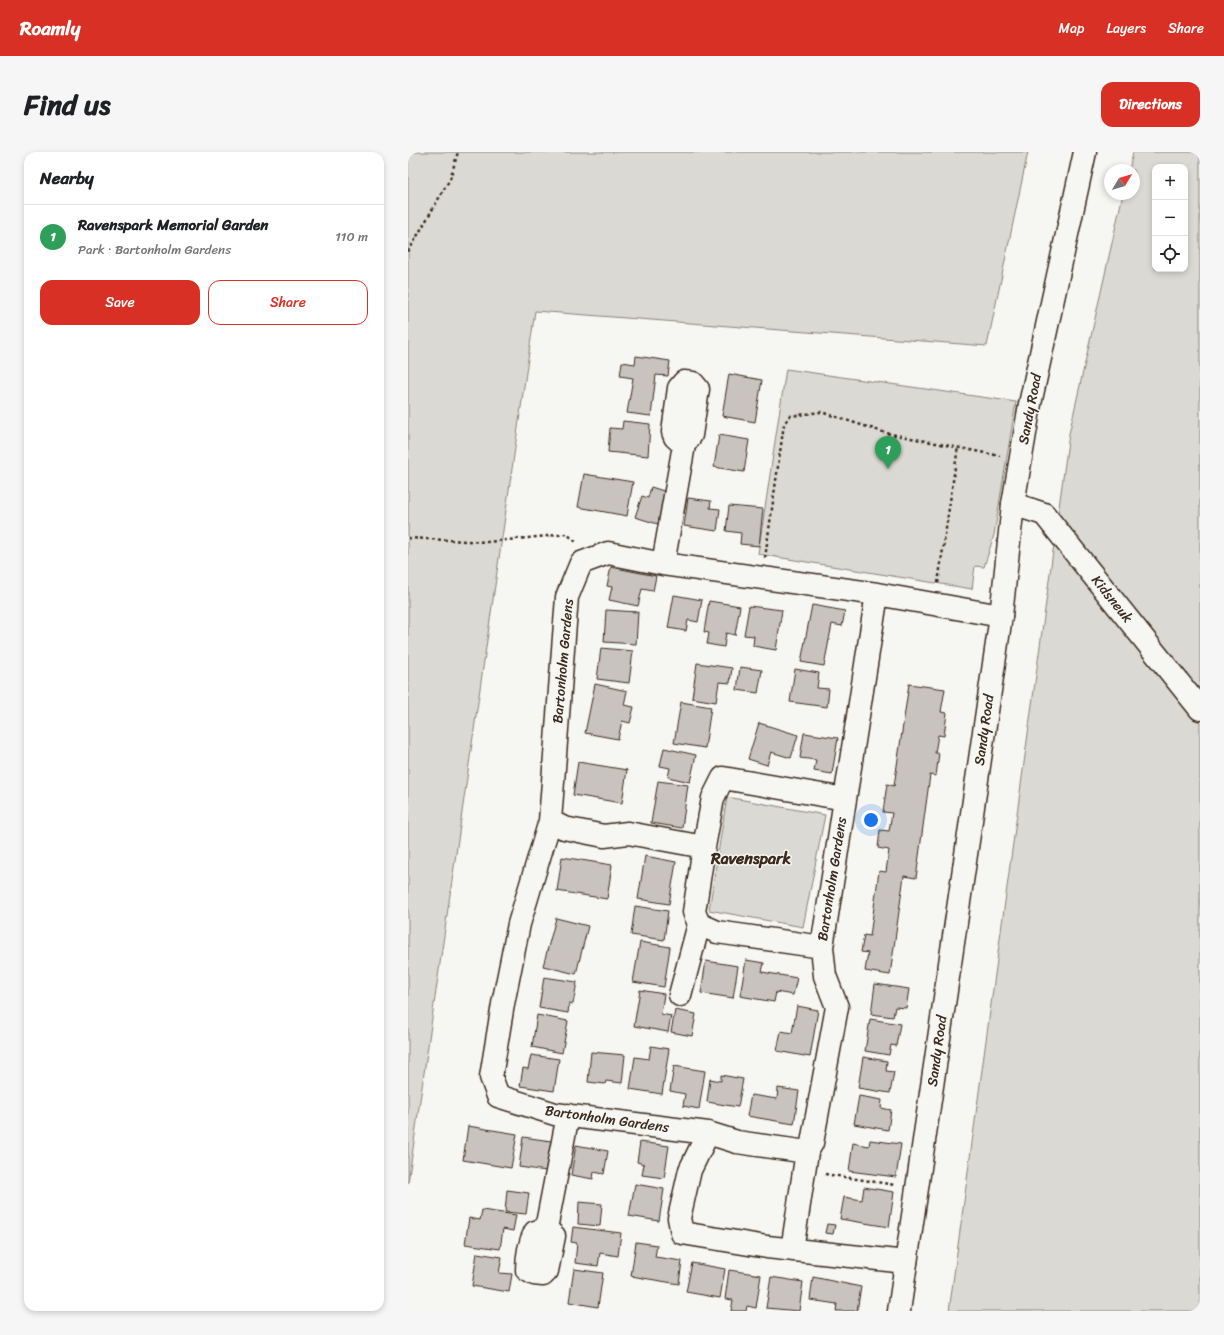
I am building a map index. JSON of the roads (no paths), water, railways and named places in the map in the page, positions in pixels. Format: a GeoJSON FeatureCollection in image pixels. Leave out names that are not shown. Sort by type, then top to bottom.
{"type":"FeatureCollection","features":[{"type":"Feature","properties":{"kind":"street","name":"Sandy Road"},"geometry":{"type":"LineString","coordinates":[[899,1311],[1001,616],[1013,504],[1030,404],[1085,152]]}},
{"type":"Feature","properties":{"kind":"street"},"geometry":{"type":"LineString","coordinates":[[663,564],[684,445]]}},
{"type":"Feature","properties":{"kind":"street","name":"Kidsneuk"},"geometry":{"type":"LineString","coordinates":[[1013,504],[1044,514],[1200,709]]}},
{"type":"Feature","properties":{"kind":"street","name":"Bartonholm Gardens"},"geometry":{"type":"LineString","coordinates":[[806,1161],[708,1133],[555,1114],[498,1096],[491,1077],[503,1004],[519,924],[550,821],[567,597],[581,563],[608,553],[663,564],[877,594],[1001,616]]}},
{"type":"Feature","properties":{"kind":"street","name":"Bartonholm Gardens"},"geometry":{"type":"LineString","coordinates":[[845,799],[724,778],[713,798],[704,847],[694,912],[699,924],[717,932],[822,947],[877,594]]}},
{"type":"Feature","properties":{"kind":"street"},"geometry":{"type":"LineString","coordinates":[[550,821],[564,828],[604,836],[628,833],[704,847]]}},
{"type":"Feature","properties":{"kind":"street"},"geometry":{"type":"LineString","coordinates":[[680,995],[699,924]]}},
{"type":"Feature","properties":{"kind":"street"},"geometry":{"type":"LineString","coordinates":[[792,1250],[806,1161],[812,1143],[837,1007],[825,976],[822,947]]}},
{"type":"Feature","properties":{"kind":"street"},"geometry":{"type":"LineString","coordinates":[[546,1229],[568,1116]]}},
{"type":"Feature","properties":{"kind":"street"},"geometry":{"type":"LineString","coordinates":[[708,1133],[690,1170],[679,1218],[682,1233],[792,1250],[906,1262]]}},
{"type":"Feature","properties":{"kind":"place","name":"Ravenspark Memorial Garden"},"geometry":{"type":"Point","coordinates":[888,469]}},
{"type":"Feature","properties":{"kind":"district","name":"Ravenspark"},"geometry":{"type":"Point","coordinates":[751,858]}}]}
